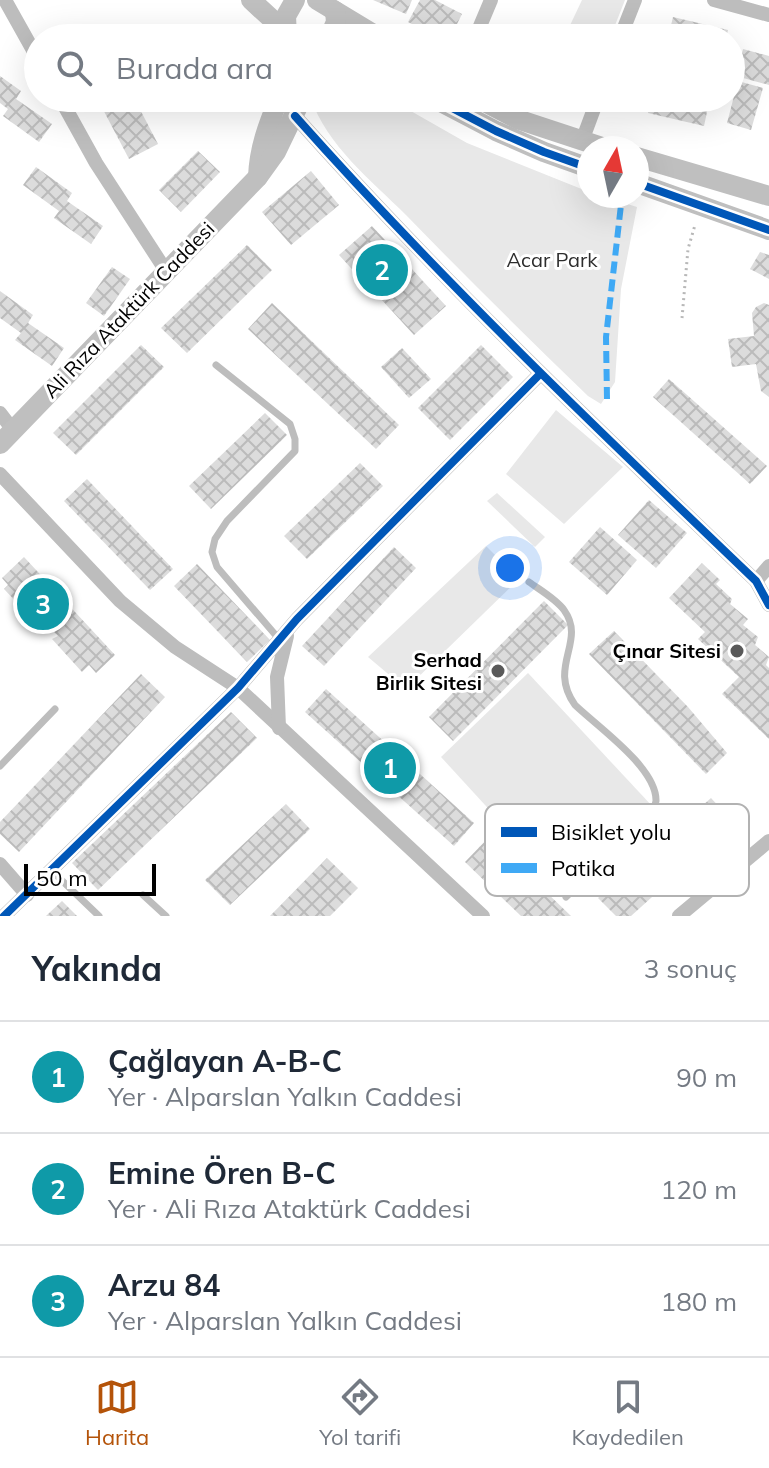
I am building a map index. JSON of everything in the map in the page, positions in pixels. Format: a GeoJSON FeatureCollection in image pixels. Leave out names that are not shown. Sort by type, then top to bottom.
{"type":"FeatureCollection","features":[{"type":"Feature","properties":{"kind":"main road"},"geometry":{"type":"LineString","coordinates":[[251,0],[278,24]]}},
{"type":"Feature","properties":{"kind":"main road"},"geometry":{"type":"LineString","coordinates":[[288,24],[286,16],[295,0]]}},
{"type":"Feature","properties":{"kind":"main road"},"geometry":{"type":"LineString","coordinates":[[323,3],[335,24]]}},
{"type":"Feature","properties":{"kind":"main road"},"geometry":{"type":"LineString","coordinates":[[323,3],[357,24]]}},
{"type":"Feature","properties":{"kind":"main road"},"geometry":{"type":"LineString","coordinates":[[258,177],[263,137],[273,112]]}},
{"type":"Feature","properties":{"kind":"main road","name":"Ali Rıza Ataktürk Caddesi"},"geometry":{"type":"LineString","coordinates":[[6,437],[258,177],[276,152],[296,112]]}},
{"type":"Feature","properties":{"kind":"main road"},"geometry":{"type":"LineString","coordinates":[[461,112],[508,136],[577,163]]}},
{"type":"Feature","properties":{"kind":"main road"},"geometry":{"type":"LineString","coordinates":[[504,112],[577,139]]}},
{"type":"Feature","properties":{"kind":"main road"},"geometry":{"type":"LineString","coordinates":[[649,161],[769,196]]}},
{"type":"Feature","properties":{"kind":"main road"},"geometry":{"type":"LineString","coordinates":[[649,187],[769,230]]}},
{"type":"Feature","properties":{"kind":"street"},"geometry":{"type":"LineString","coordinates":[[5,0],[24,34]]}},
{"type":"Feature","properties":{"kind":"street"},"geometry":{"type":"LineString","coordinates":[[481,24],[491,0]]}},
{"type":"Feature","properties":{"kind":"street"},"geometry":{"type":"LineString","coordinates":[[626,24],[635,0]]}},
{"type":"Feature","properties":{"kind":"street"},"geometry":{"type":"LineString","coordinates":[[714,0],[769,15]]}},
{"type":"Feature","properties":{"kind":"street"},"geometry":{"type":"LineString","coordinates":[[68,112],[96,163],[166,271]]}},
{"type":"Feature","properties":{"kind":"street"},"geometry":{"type":"LineString","coordinates":[[302,112],[417,249],[540,374],[756,581],[769,605]]}},
{"type":"Feature","properties":{"kind":"street"},"geometry":{"type":"LineString","coordinates":[[584,136],[593,112]]}},
{"type":"Feature","properties":{"kind":"street"},"geometry":{"type":"LineString","coordinates":[[4,916],[238,688],[297,619],[540,374]]}},
{"type":"Feature","properties":{"kind":"street"},"geometry":{"type":"LineString","coordinates":[[0,413],[6,437]]}},
{"type":"Feature","properties":{"kind":"street"},"geometry":{"type":"LineString","coordinates":[[0,474],[120,601],[175,647],[238,688],[483,916]]}},
{"type":"Feature","properties":{"kind":"street"},"geometry":{"type":"LineString","coordinates":[[756,581],[769,566]]}},
{"type":"Feature","properties":{"kind":"street"},"geometry":{"type":"LineString","coordinates":[[279,728],[276,691],[278,665],[287,636],[297,619]]}},
{"type":"Feature","properties":{"kind":"street"},"geometry":{"type":"LineString","coordinates":[[749,858],[769,841]]}},
{"type":"Feature","properties":{"kind":"street"},"geometry":{"type":"LineString","coordinates":[[0,864],[27,895]]}},
{"type":"Feature","properties":{"kind":"street"},"geometry":{"type":"LineString","coordinates":[[679,916],[703,896]]}},
{"type":"Feature","properties":{"kind":"lane"},"geometry":{"type":"LineString","coordinates":[[216,365],[290,424],[295,439],[295,451],[227,521],[215,539],[212,552],[217,567],[279,639]]}},
{"type":"Feature","properties":{"kind":"lane"},"geometry":{"type":"LineString","coordinates":[[529,582],[563,608],[572,626],[563,674],[567,694],[647,772],[655,791],[656,804]]}},
{"type":"Feature","properties":{"kind":"lane"},"geometry":{"type":"LineString","coordinates":[[0,766],[55,709]]}},
{"type":"Feature","properties":{"kind":"lane"},"geometry":{"type":"LineString","coordinates":[[52,871],[99,916]]}},
{"type":"Feature","properties":{"kind":"lane"},"geometry":{"type":"LineString","coordinates":[[143,895],[166,916]]}},
{"type":"Feature","properties":{"kind":"path"},"geometry":{"type":"LineString","coordinates":[[682,318],[688,249],[701,206]]}},
{"type":"Feature","properties":{"kind":"green space"},"geometry":{"type":"Polygon","coordinates":[[[582,0],[625,0],[616,24],[571,24],[582,0]]]}},
{"type":"Feature","properties":{"kind":"green space","name":"Acar Park"},"geometry":{"type":"Polygon","coordinates":[[[317,112],[413,112],[467,143],[577,187],[577,208],[637,208],[621,289],[615,382],[601,404],[588,396],[497,307],[351,161],[327,131],[317,112]]]}},
{"type":"Feature","properties":{"kind":"green space"},"geometry":{"type":"Polygon","coordinates":[[[556,410],[623,467],[564,524],[506,474],[556,410]]]}},
{"type":"Feature","properties":{"kind":"green space"},"geometry":{"type":"Polygon","coordinates":[[[497,493],[545,537],[535,547],[487,501],[497,493]]]}},
{"type":"Feature","properties":{"kind":"green space"},"geometry":{"type":"Polygon","coordinates":[[[486,546],[519,579],[406,689],[368,657],[486,546]]]}},
{"type":"Feature","properties":{"kind":"green space"},"geometry":{"type":"Polygon","coordinates":[[[528,673],[650,804],[485,805],[441,757],[528,673]]]}},
{"type":"Feature","properties":{"kind":"building"},"geometry":{"type":"Polygon","coordinates":[[[373,0],[412,0],[406,14],[373,0]]]}},
{"type":"Feature","properties":{"kind":"building"},"geometry":{"type":"Polygon","coordinates":[[[420,0],[435,0],[462,14],[457,24],[408,22],[420,0]]]}},
{"type":"Feature","properties":{"kind":"building"},"geometry":{"type":"Polygon","coordinates":[[[673,17],[703,24],[671,24],[673,17]]]}},
{"type":"Feature","properties":{"kind":"building"},"geometry":{"type":"Polygon","coordinates":[[[745,50],[769,56],[769,85],[745,78],[745,50]]]}},
{"type":"Feature","properties":{"kind":"building"},"geometry":{"type":"Polygon","coordinates":[[[0,76],[21,91],[16,99],[24,105],[24,112],[35,112],[52,124],[39,142],[3,116],[8,109],[0,103],[0,76]]]}},
{"type":"Feature","properties":{"kind":"building"},"geometry":{"type":"Polygon","coordinates":[[[745,83],[763,88],[751,130],[727,123],[730,112],[745,112],[745,83]]]}},
{"type":"Feature","properties":{"kind":"building"},"geometry":{"type":"Polygon","coordinates":[[[104,112],[141,112],[158,144],[129,159],[104,112]]]}},
{"type":"Feature","properties":{"kind":"building"},"geometry":{"type":"Polygon","coordinates":[[[648,112],[707,112],[704,126],[648,112]]]}},
{"type":"Feature","properties":{"kind":"building"},"geometry":{"type":"Polygon","coordinates":[[[198,151],[220,172],[181,212],[159,190],[198,151]]]}},
{"type":"Feature","properties":{"kind":"building"},"geometry":{"type":"Polygon","coordinates":[[[36,167],[72,193],[67,201],[103,226],[91,244],[54,218],[59,211],[23,185],[36,167]]]}},
{"type":"Feature","properties":{"kind":"building"},"geometry":{"type":"Polygon","coordinates":[[[311,171],[339,205],[291,245],[262,212],[311,171]]]}},
{"type":"Feature","properties":{"kind":"building"},"geometry":{"type":"Polygon","coordinates":[[[372,226],[446,306],[414,335],[381,299],[387,293],[379,284],[372,291],[339,255],[372,226]]]}},
{"type":"Feature","properties":{"kind":"building"},"geometry":{"type":"Polygon","coordinates":[[[247,245],[272,270],[187,353],[161,328],[247,245]]]}},
{"type":"Feature","properties":{"kind":"building"},"geometry":{"type":"Polygon","coordinates":[[[760,252],[769,255],[769,279],[750,269],[760,252]]]}},
{"type":"Feature","properties":{"kind":"building"},"geometry":{"type":"Polygon","coordinates":[[[112,267],[130,279],[104,316],[86,303],[112,267]]]}},
{"type":"Feature","properties":{"kind":"building"},"geometry":{"type":"Polygon","coordinates":[[[0,291],[33,315],[28,323],[64,348],[52,366],[15,340],[21,333],[0,318],[0,291]]]}},
{"type":"Feature","properties":{"kind":"building"},"geometry":{"type":"Polygon","coordinates":[[[272,303],[399,425],[376,449],[248,329],[272,303]]]}},
{"type":"Feature","properties":{"kind":"building"},"geometry":{"type":"Polygon","coordinates":[[[764,303],[769,305],[769,397],[761,391],[756,364],[732,367],[728,339],[754,336],[752,313],[764,303]]]}},
{"type":"Feature","properties":{"kind":"building"},"geometry":{"type":"Polygon","coordinates":[[[141,345],[164,367],[76,455],[53,433],[141,345]]]}},
{"type":"Feature","properties":{"kind":"building"},"geometry":{"type":"Polygon","coordinates":[[[481,345],[513,377],[450,440],[418,408],[481,345]]]}},
{"type":"Feature","properties":{"kind":"building"},"geometry":{"type":"Polygon","coordinates":[[[402,348],[431,379],[409,398],[381,367],[402,348]]]}},
{"type":"Feature","properties":{"kind":"building"},"geometry":{"type":"Polygon","coordinates":[[[669,379],[767,466],[750,484],[653,397],[669,379]]]}},
{"type":"Feature","properties":{"kind":"building"},"geometry":{"type":"Polygon","coordinates":[[[265,413],[287,435],[211,509],[189,486],[265,413]]]}},
{"type":"Feature","properties":{"kind":"building"},"geometry":{"type":"Polygon","coordinates":[[[360,463],[383,486],[307,559],[284,536],[360,463]]]}},
{"type":"Feature","properties":{"kind":"building"},"geometry":{"type":"Polygon","coordinates":[[[87,479],[173,569],[150,590],[64,501],[87,479]]]}},
{"type":"Feature","properties":{"kind":"building"},"geometry":{"type":"Polygon","coordinates":[[[649,500],[687,533],[656,568],[618,535],[649,500]]]}},
{"type":"Feature","properties":{"kind":"building"},"geometry":{"type":"Polygon","coordinates":[[[600,527],[637,560],[607,595],[569,562],[600,527]]]}},
{"type":"Feature","properties":{"kind":"building"},"geometry":{"type":"Polygon","coordinates":[[[394,547],[416,568],[324,666],[302,646],[394,547]]]}},
{"type":"Feature","properties":{"kind":"building"},"geometry":{"type":"Polygon","coordinates":[[[24,557],[115,655],[96,673],[89,665],[82,672],[52,639],[58,636],[42,619],[37,624],[4,589],[8,585],[2,578],[24,557]]]}},
{"type":"Feature","properties":{"kind":"building","name":"Çınar Sitesi"},"geometry":{"type":"Polygon","coordinates":[[[702,563],[720,580],[716,584],[732,599],[730,604],[748,619],[743,625],[758,637],[755,645],[769,657],[766,665],[769,668],[769,739],[722,694],[739,677],[698,639],[705,632],[669,598],[702,563]]]}},
{"type":"Feature","properties":{"kind":"building"},"geometry":{"type":"Polygon","coordinates":[[[197,564],[270,640],[247,662],[174,586],[197,564]]]}},
{"type":"Feature","properties":{"kind":"building","name":"Serhad Birlik Sitesi"},"geometry":{"type":"Polygon","coordinates":[[[544,601],[568,625],[453,741],[429,717],[544,601]]]}},
{"type":"Feature","properties":{"kind":"building"},"geometry":{"type":"Polygon","coordinates":[[[614,631],[688,707],[727,753],[706,774],[589,654],[614,631]]]}},
{"type":"Feature","properties":{"kind":"building"},"geometry":{"type":"Polygon","coordinates":[[[141,674],[165,697],[19,852],[0,834],[0,822],[141,674]]]}},
{"type":"Feature","properties":{"kind":"building"},"geometry":{"type":"Polygon","coordinates":[[[326,689],[474,823],[454,846],[305,712],[326,689]]]}},
{"type":"Feature","properties":{"kind":"building"},"geometry":{"type":"Polygon","coordinates":[[[231,712],[257,738],[98,890],[72,863],[231,712]]]}},
{"type":"Feature","properties":{"kind":"building"},"geometry":{"type":"Polygon","coordinates":[[[286,804],[310,829],[230,905],[205,880],[286,804]]]}},
{"type":"Feature","properties":{"kind":"building"},"geometry":{"type":"Polygon","coordinates":[[[485,841],[485,881],[465,862],[485,841]]]}},
{"type":"Feature","properties":{"kind":"building"},"geometry":{"type":"Polygon","coordinates":[[[327,858],[358,888],[330,916],[270,916],[327,858]]]}},
{"type":"Feature","properties":{"kind":"building"},"geometry":{"type":"Polygon","coordinates":[[[500,896],[550,896],[571,916],[521,916],[500,896]]]}},
{"type":"Feature","properties":{"kind":"building"},"geometry":{"type":"Polygon","coordinates":[[[653,896],[631,916],[616,916],[598,898],[653,896]]]}},
{"type":"Feature","properties":{"kind":"building"},"geometry":{"type":"Polygon","coordinates":[[[62,901],[77,916],[46,916],[62,901]]]}},
{"type":"Feature","properties":{"kind":"marked path"},"geometry":{"type":"LineString","coordinates":[[607,399],[606,337],[621,208]]}},
{"type":"Feature","properties":{"kind":"cycle path"},"geometry":{"type":"LineString","coordinates":[[460,112],[496,131],[577,164]]}},
{"type":"Feature","properties":{"kind":"cycle path"},"geometry":{"type":"LineString","coordinates":[[295,116],[463,295],[756,581],[769,605]]}},
{"type":"Feature","properties":{"kind":"cycle path"},"geometry":{"type":"LineString","coordinates":[[649,187],[769,230]]}},
{"type":"Feature","properties":{"kind":"cycle path"},"geometry":{"type":"LineString","coordinates":[[4,916],[238,688],[297,619],[540,374]]}},
{"type":"Feature","properties":{"kind":"place","name":"Emine Ören B-C"},"geometry":{"type":"Point","coordinates":[382,270]}},
{"type":"Feature","properties":{"kind":"place","name":"Arzu 84"},"geometry":{"type":"Point","coordinates":[43,604]}},
{"type":"Feature","properties":{"kind":"place","name":"Çınar Sitesi"},"geometry":{"type":"Point","coordinates":[737,651]}},
{"type":"Feature","properties":{"kind":"place","name":"Serhad Birlik Sitesi"},"geometry":{"type":"Point","coordinates":[498,671]}},
{"type":"Feature","properties":{"kind":"place","name":"Çağlayan A-B-C"},"geometry":{"type":"Point","coordinates":[390,768]}}]}
